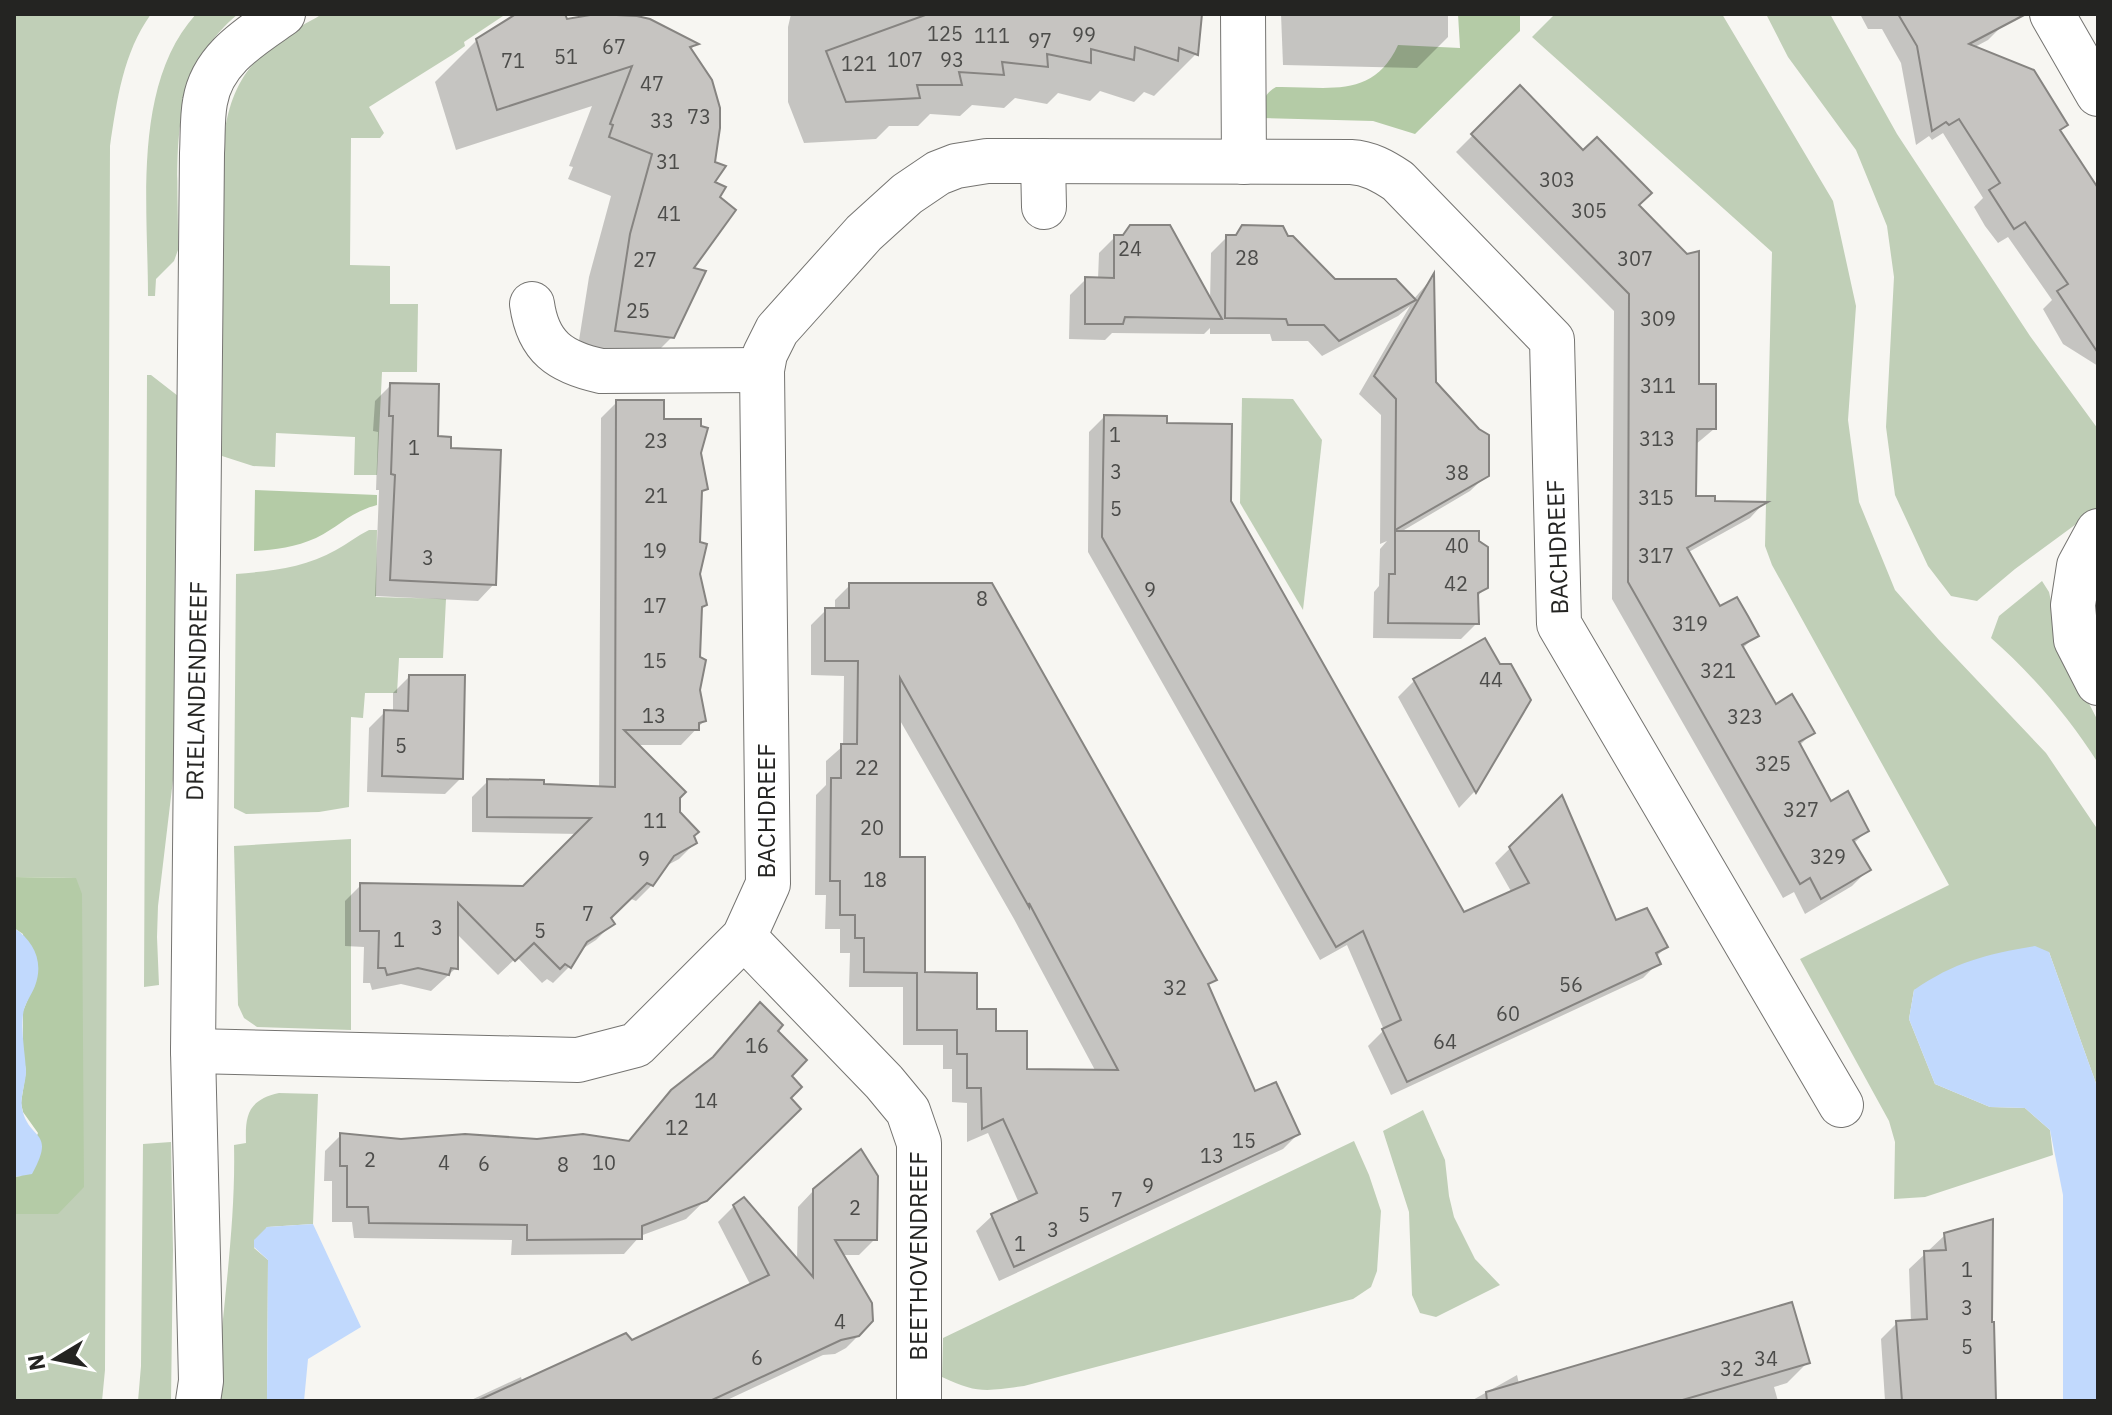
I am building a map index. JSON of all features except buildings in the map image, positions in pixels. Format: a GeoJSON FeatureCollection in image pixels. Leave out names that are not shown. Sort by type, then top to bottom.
{"type":"FeatureCollection","features":[{"type":"Feature","properties":{"kind":"street","name":"DRIELANDENDREEF"},"geometry":{"type":"LineString","coordinates":[[198,1401],[201,1381],[193,1051],[201,216],[205,100],[221,63],[241,43],[283,14]]}},
{"type":"Feature","properties":{"kind":"street"},"geometry":{"type":"LineString","coordinates":[[1243,14],[1244,162]]}},
{"type":"Feature","properties":{"kind":"street"},"geometry":{"type":"LineString","coordinates":[[2052,14],[2098,94]]}},
{"type":"Feature","properties":{"kind":"street","name":"BACHDREEF"},"geometry":{"type":"LineString","coordinates":[[193,1051],[578,1060],[636,1045],[744,937],[768,884],[762,370],[765,354],[777,330],[864,233],[907,194],[938,173],[956,166],[987,161],[1351,162],[1382,170],[1398,181],[1552,340],[1559,624],[1841,1105]]}},
{"type":"Feature","properties":{"kind":"street"},"geometry":{"type":"LineString","coordinates":[[1043,161],[1044,207]]}},
{"type":"Feature","properties":{"kind":"street"},"geometry":{"type":"LineString","coordinates":[[532,304],[540,336],[557,355],[580,366],[601,371],[762,370]]}},
{"type":"Feature","properties":{"kind":"street"},"geometry":{"type":"LineString","coordinates":[[2098,531],[2079,566],[2073,605],[2076,640],[2098,683]]}},
{"type":"Feature","properties":{"kind":"street","name":"BEETHOVENDREEF"},"geometry":{"type":"LineString","coordinates":[[744,937],[884,1082],[908,1111],[919,1143],[919,1401]]}},
{"type":"Feature","properties":{"kind":"green space"},"geometry":{"type":"Polygon","coordinates":[[[14,14],[151,14],[128,61],[110,146],[105,1370],[102,1401],[14,1401],[14,1214],[58,1214],[75,878],[14,877],[14,14]]]}},
{"type":"Feature","properties":{"kind":"green space"},"geometry":{"type":"Polygon","coordinates":[[[196,14],[238,14],[214,38],[198,65],[187,93],[178,154],[178,250],[174,261],[156,279],[155,296],[148,296],[146,186],[153,111],[162,76],[176,43],[196,14]]]}},
{"type":"Feature","properties":{"kind":"green space"},"geometry":{"type":"Polygon","coordinates":[[[322,14],[506,14],[464,42],[465,46],[452,55],[369,107],[384,133],[380,138],[351,138],[350,265],[390,266],[390,304],[418,304],[417,372],[382,372],[377,475],[354,475],[355,437],[276,433],[275,467],[253,466],[222,456],[224,137],[227,118],[239,85],[257,60],[269,48],[322,14]]]}},
{"type":"Feature","properties":{"kind":"green space"},"geometry":{"type":"Polygon","coordinates":[[[1458,14],[1520,14],[1520,31],[1415,134],[1373,121],[1262,118],[1264,100],[1276,87],[1330,88],[1362,82],[1376,75],[1388,63],[1398,45],[1460,48],[1458,14]]]}},
{"type":"Feature","properties":{"kind":"green space"},"geometry":{"type":"Polygon","coordinates":[[[1555,14],[1722,14],[1833,201],[1856,306],[1848,420],[1859,502],[1895,590],[2046,753],[2098,830],[2098,1089],[2049,952],[1914,990],[1909,1019],[1935,1084],[1990,1107],[2025,1108],[2050,1130],[2053,1155],[1925,1197],[1894,1199],[1895,1142],[1889,1121],[1800,959],[1949,885],[1772,565],[1765,546],[1772,252],[1532,37],[1555,14]]]}},
{"type":"Feature","properties":{"kind":"green space"},"geometry":{"type":"Polygon","coordinates":[[[1766,14],[1830,14],[1897,134],[2030,336],[2098,429],[2098,508],[1977,601],[1951,596],[1928,566],[1895,495],[1886,427],[1894,277],[1887,226],[1856,150],[1788,57],[1766,14]]]}},
{"type":"Feature","properties":{"kind":"green space"},"geometry":{"type":"Polygon","coordinates":[[[147,375],[178,396],[175,763],[158,906],[159,985],[144,987],[147,375]]]}},
{"type":"Feature","properties":{"kind":"green space"},"geometry":{"type":"Polygon","coordinates":[[[1242,398],[1293,399],[1322,440],[1303,610],[1240,503],[1242,398]]]}},
{"type":"Feature","properties":{"kind":"green space"},"geometry":{"type":"Polygon","coordinates":[[[255,490],[377,495],[377,505],[358,512],[308,541],[285,548],[254,551],[255,490]]]}},
{"type":"Feature","properties":{"kind":"green space"},"geometry":{"type":"Polygon","coordinates":[[[369,530],[377,530],[376,597],[446,599],[443,658],[399,658],[397,693],[365,693],[363,718],[351,717],[349,807],[319,812],[246,814],[234,808],[236,574],[300,565],[336,550],[369,530]]]}},
{"type":"Feature","properties":{"kind":"green space"},"geometry":{"type":"Polygon","coordinates":[[[2042,581],[2049,592],[2062,651],[2098,721],[2098,763],[2049,697],[1991,638],[1999,616],[2042,581]]]}},
{"type":"Feature","properties":{"kind":"green space"},"geometry":{"type":"Polygon","coordinates":[[[351,839],[351,1030],[257,1027],[244,1018],[238,1005],[234,846],[351,839]]]}},
{"type":"Feature","properties":{"kind":"green space"},"geometry":{"type":"Polygon","coordinates":[[[14,877],[76,878],[82,894],[84,1187],[58,1214],[14,1214],[14,1177],[21,1176],[38,1133],[23,1112],[21,1103],[26,1071],[23,1011],[28,999],[23,934],[14,928],[14,877]]]}},
{"type":"Feature","properties":{"kind":"green space"},"geometry":{"type":"Polygon","coordinates":[[[279,1093],[318,1094],[313,1224],[267,1227],[254,1248],[268,1260],[267,1401],[216,1401],[231,1241],[234,1145],[246,1143],[250,1110],[261,1100],[279,1093]]]}},
{"type":"Feature","properties":{"kind":"green space"},"geometry":{"type":"Polygon","coordinates":[[[1423,1110],[1445,1160],[1454,1217],[1475,1259],[1500,1285],[1436,1317],[1420,1313],[1412,1295],[1409,1212],[1383,1131],[1423,1110]]]}},
{"type":"Feature","properties":{"kind":"green space"},"geometry":{"type":"Polygon","coordinates":[[[1354,1141],[1381,1211],[1377,1271],[1371,1287],[1353,1299],[1024,1386],[982,1390],[942,1377],[943,1338],[1354,1141]]]}},
{"type":"Feature","properties":{"kind":"green space"},"geometry":{"type":"Polygon","coordinates":[[[171,1142],[171,1401],[138,1401],[143,1144],[171,1142]]]}},
{"type":"Feature","properties":{"kind":"water"},"geometry":{"type":"Polygon","coordinates":[[[14,928],[27,939],[38,961],[38,977],[23,1015],[26,1071],[22,1108],[25,1118],[39,1136],[42,1149],[32,1174],[14,1177],[14,928]]]}},
{"type":"Feature","properties":{"kind":"water"},"geometry":{"type":"Polygon","coordinates":[[[2035,946],[2049,952],[2098,1089],[2098,1401],[2063,1401],[2063,1195],[2050,1130],[2025,1108],[1990,1107],[1935,1084],[1909,1019],[1914,990],[1929,980],[1972,960],[2035,946]]]}},
{"type":"Feature","properties":{"kind":"water"},"geometry":{"type":"Polygon","coordinates":[[[313,1224],[361,1327],[308,1359],[304,1401],[267,1401],[268,1260],[254,1247],[254,1240],[267,1227],[313,1224]]]}}]}
